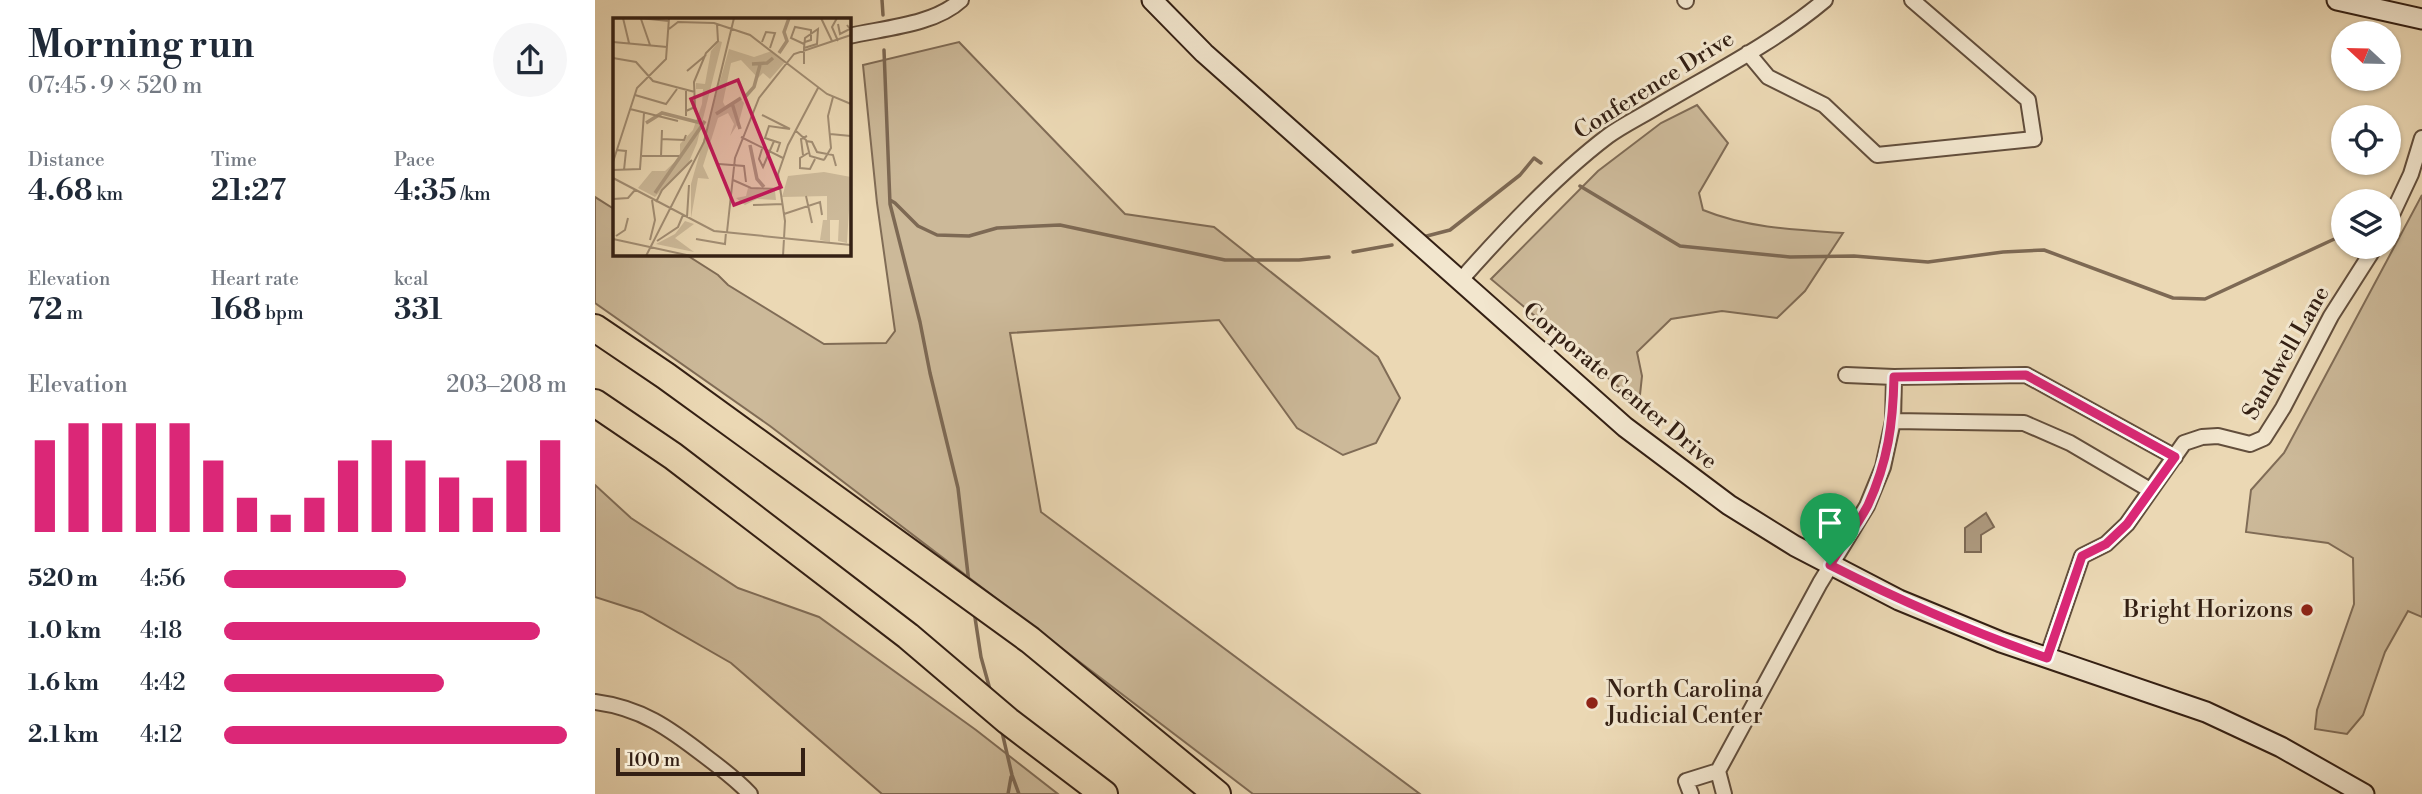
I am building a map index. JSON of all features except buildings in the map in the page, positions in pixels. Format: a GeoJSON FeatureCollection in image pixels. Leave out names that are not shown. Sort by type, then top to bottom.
{"type":"FeatureCollection","features":[{"type":"Feature","properties":{"kind":"highway"},"geometry":{"type":"LineString","coordinates":[[595,328],[666,376],[1030,640],[1217,794]]}},
{"type":"Feature","properties":{"kind":"highway"},"geometry":{"type":"LineString","coordinates":[[595,403],[673,456],[908,636],[1009,721],[1104,794]]}},
{"type":"Feature","properties":{"kind":"street"},"geometry":{"type":"LineString","coordinates":[[851,36],[932,18],[961,0]]}},
{"type":"Feature","properties":{"kind":"street","name":"Corporate Center Drive"},"geometry":{"type":"LineString","coordinates":[[1152,0],[1204,53],[1459,282],[1625,427],[1730,505],[1830,565],[1899,600],[1949,622],[2047,658],[2206,712],[2281,747],[2364,794]]}},
{"type":"Feature","properties":{"kind":"street","name":"Conference Drive"},"geometry":{"type":"LineString","coordinates":[[1459,282],[1574,163],[1609,135],[1748,53],[1806,16],[1825,0]]}},
{"type":"Feature","properties":{"kind":"street"},"geometry":{"type":"LineString","coordinates":[[1748,53],[1768,77],[1824,105],[1877,155],[2034,139],[2028,100],[1912,0]]}},
{"type":"Feature","properties":{"kind":"street"},"geometry":{"type":"LineString","coordinates":[[2337,0],[2422,19]]}},
{"type":"Feature","properties":{"kind":"street"},"geometry":{"type":"LineString","coordinates":[[2401,195],[2422,138]]}},
{"type":"Feature","properties":{"kind":"street","name":"Sandwell Lane"},"geometry":{"type":"LineString","coordinates":[[2047,658],[2082,556],[2106,544],[2127,524],[2184,443],[2202,437],[2218,436],[2249,444],[2264,438],[2283,408],[2331,316],[2367,259]]}},
{"type":"Feature","properties":{"kind":"street"},"geometry":{"type":"LineString","coordinates":[[1846,374],[1894,377],[2026,375],[2175,457]]}},
{"type":"Feature","properties":{"kind":"street"},"geometry":{"type":"LineString","coordinates":[[1724,794],[1718,771],[1830,565],[1867,506],[1883,467],[1893,421],[1894,377]]}},
{"type":"Feature","properties":{"kind":"street"},"geometry":{"type":"LineString","coordinates":[[1893,421],[2024,423],[2070,443],[2150,489]]}},
{"type":"Feature","properties":{"kind":"street"},"geometry":{"type":"LineString","coordinates":[[595,702],[634,711],[659,723],[728,774],[750,794]]}},
{"type":"Feature","properties":{"kind":"street"},"geometry":{"type":"LineString","coordinates":[[1691,794],[1686,781],[1718,771]]}},
{"type":"Feature","properties":{"kind":"shaded area"},"geometry":{"type":"Polygon","coordinates":[[[959,42],[1125,214],[1214,227],[1378,357],[1400,398],[1376,443],[1343,455],[1297,428],[1219,320],[1010,333],[1041,512],[1420,794],[1253,794],[770,426],[595,303],[595,197],[613,208],[613,256],[688,256],[718,275],[728,285],[824,344],[886,343],[895,331],[877,203],[863,65],[959,42]]]}},
{"type":"Feature","properties":{"kind":"shaded area"},"geometry":{"type":"Polygon","coordinates":[[[1697,105],[1728,143],[1699,193],[1703,210],[1754,224],[1843,233],[1805,291],[1777,318],[1722,311],[1671,319],[1637,352],[1642,376],[1639,404],[1491,279],[1598,171],[1661,123],[1697,105]]]}},
{"type":"Feature","properties":{"kind":"shaded area"},"geometry":{"type":"Polygon","coordinates":[[[2422,195],[2422,617],[2408,611],[2385,652],[2363,715],[2347,734],[2315,729],[2317,710],[2354,604],[2353,558],[2328,543],[2246,532],[2251,490],[2284,453],[2388,259],[2401,259],[2401,234],[2422,195]]]}},
{"type":"Feature","properties":{"kind":"shaded area"},"geometry":{"type":"Polygon","coordinates":[[[595,485],[631,518],[738,588],[819,617],[976,730],[1058,794],[882,794],[731,663],[642,612],[595,597],[595,485]]]}},
{"type":"Feature","properties":{"kind":"shaded area"},"geometry":{"type":"Polygon","coordinates":[[[1986,513],[1994,527],[1981,535],[1981,552],[1965,552],[1965,528],[1986,513]]]}},
{"type":"Feature","properties":{"kind":"waterway"},"geometry":{"type":"LineString","coordinates":[[882,0],[883,15]]}},
{"type":"Feature","properties":{"kind":"waterway"},"geometry":{"type":"LineString","coordinates":[[884,50],[890,204],[958,488],[969,583]]}},
{"type":"Feature","properties":{"kind":"waterway"},"geometry":{"type":"LineString","coordinates":[[1423,237],[1450,230],[1520,175],[1534,158],[1541,163]]}},
{"type":"Feature","properties":{"kind":"waterway"},"geometry":{"type":"LineString","coordinates":[[1580,186],[1680,246],[1790,257],[1854,256],[1928,262],[2003,252],[2044,250],[2173,298],[2205,299],[2331,241]]}},
{"type":"Feature","properties":{"kind":"waterway"},"geometry":{"type":"LineString","coordinates":[[890,200],[918,226],[937,235],[969,236],[997,228],[1060,225],[1225,260],[1299,260],[1329,257]]}},
{"type":"Feature","properties":{"kind":"waterway"},"geometry":{"type":"LineString","coordinates":[[1353,252],[1392,245]]}},
{"type":"Feature","properties":{"kind":"waterway"},"geometry":{"type":"LineString","coordinates":[[974,611],[981,657],[991,693]]}},
{"type":"Feature","properties":{"kind":"waterway"},"geometry":{"type":"LineString","coordinates":[[1002,732],[1019,794]]}},
{"type":"Feature","properties":{"kind":"waterway"},"geometry":{"type":"LineString","coordinates":[[1008,794],[1011,777]]}},
{"type":"Feature","properties":{"kind":"place","name":"Bright Horizons"},"geometry":{"type":"Point","coordinates":[2307,610]}},
{"type":"Feature","properties":{"kind":"place","name":"North Carolina Judicial Center"},"geometry":{"type":"Point","coordinates":[1592,703]}},
{"type":"Feature","properties":{"kind":"route"},"geometry":{"type":"LineString","coordinates":[[2026,375],[2175,457],[2127,524],[2106,544],[2082,556],[2047,658],[1949,622],[1830,565],[1867,506],[1883,467],[1893,421],[1894,377],[2026,375]]}}]}
